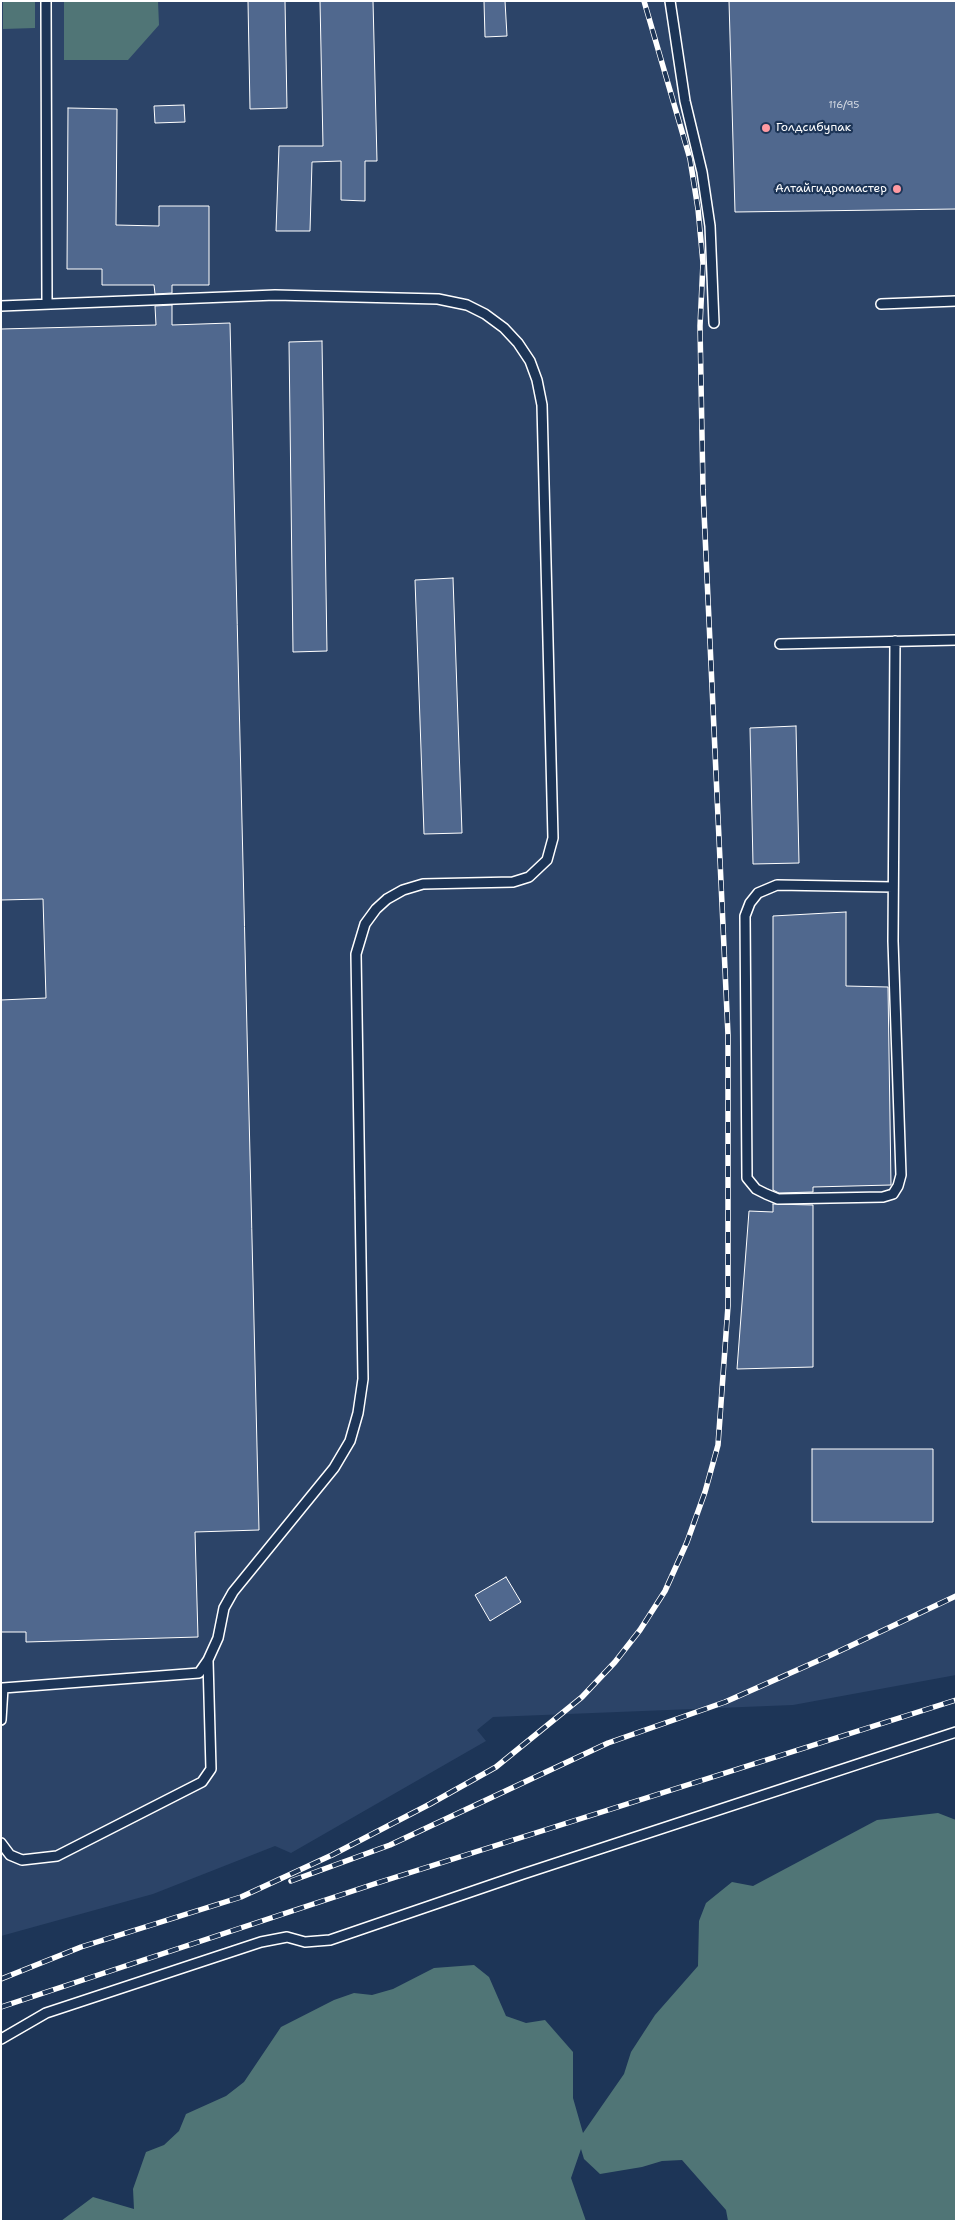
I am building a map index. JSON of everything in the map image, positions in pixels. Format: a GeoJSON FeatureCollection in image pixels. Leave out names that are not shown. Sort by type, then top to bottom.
{"type":"FeatureCollection","features":[{"type":"Feature","properties":{"kind":"lane"},"geometry":{"type":"LineString","coordinates":[[46,1],[47,304]]}},
{"type":"Feature","properties":{"kind":"lane"},"geometry":{"type":"LineString","coordinates":[[670,1],[685,101],[702,172],[710,226],[714,323]]}},
{"type":"Feature","properties":{"kind":"lane"},"geometry":{"type":"LineString","coordinates":[[1,306],[275,296],[438,299],[467,305],[485,314],[504,328],[518,343],[530,361],[537,380],[542,405],[553,838],[552,850],[542,867],[535,874],[521,880],[423,884],[403,890],[382,904],[365,924],[356,954],[363,1379],[358,1413],[350,1441],[334,1468],[233,1592],[224,1608],[218,1638],[208,1660],[199,1673],[3,1688],[1,1720]]}},
{"type":"Feature","properties":{"kind":"lane"},"geometry":{"type":"LineString","coordinates":[[882,304],[956,301]]}},
{"type":"Feature","properties":{"kind":"lane"},"geometry":{"type":"LineString","coordinates":[[780,644],[956,640]]}},
{"type":"Feature","properties":{"kind":"lane"},"geometry":{"type":"LineString","coordinates":[[893,887],[777,886],[758,892],[750,903],[745,916],[747,1178],[756,1188],[778,1199],[883,1197],[893,1194],[898,1186],[901,1175],[893,941],[895,641]]}},
{"type":"Feature","properties":{"kind":"lane"},"geometry":{"type":"LineString","coordinates":[[1,1842],[10,1854],[22,1860],[57,1856],[202,1782],[211,1769],[208,1660]]}},
{"type":"Feature","properties":{"kind":"lane"},"geometry":{"type":"LineString","coordinates":[[1,2039],[46,2013],[262,1942],[287,1937],[305,1942],[330,1940],[514,1877],[956,1732]]}},
{"type":"Feature","properties":{"kind":"shaded area"},"geometry":{"type":"Polygon","coordinates":[[[1,1],[956,1],[956,1675],[793,1705],[493,1717],[477,1730],[486,1741],[291,1853],[275,1846],[153,1894],[1,1936],[1,1]]]}},
{"type":"Feature","properties":{"kind":"green space"},"geometry":{"type":"Polygon","coordinates":[[[3,1],[35,1],[35,28],[3,29],[3,1]]]}},
{"type":"Feature","properties":{"kind":"green space"},"geometry":{"type":"Polygon","coordinates":[[[64,1],[158,1],[159,25],[128,60],[64,60],[64,1]]]}},
{"type":"Feature","properties":{"kind":"green space"},"geometry":{"type":"Polygon","coordinates":[[[938,1813],[956,1820],[956,2221],[728,2221],[726,2210],[682,2160],[662,2161],[642,2167],[600,2174],[584,2159],[581,2149],[571,2178],[586,2221],[61,2221],[93,2197],[134,2209],[133,2189],[146,2152],[164,2145],[179,2131],[186,2114],[226,2096],[244,2082],[281,2027],[334,2000],[354,1993],[372,1995],[393,1989],[434,1968],[474,1965],[489,1977],[506,2016],[526,2023],[545,2020],[573,2052],[573,2098],[583,2133],[624,2074],[631,2052],[655,2015],[698,1966],[699,1921],[706,1903],[732,1882],[753,1886],[877,1820],[938,1813]]]}},
{"type":"Feature","properties":{"kind":"building"},"geometry":{"type":"Polygon","coordinates":[[[248,1],[285,1],[287,108],[250,109],[248,1]]]}},
{"type":"Feature","properties":{"kind":"building"},"geometry":{"type":"Polygon","coordinates":[[[320,1],[373,1],[377,161],[365,161],[365,201],[341,200],[341,161],[312,162],[310,231],[276,231],[279,146],[323,146],[320,1]]]}},
{"type":"Feature","properties":{"kind":"building"},"geometry":{"type":"Polygon","coordinates":[[[484,1],[505,1],[507,36],[485,37],[484,1]]]}},
{"type":"Feature","properties":{"kind":"building"},"geometry":{"type":"Polygon","coordinates":[[[729,1],[956,1],[956,209],[735,212],[729,1]]]}},
{"type":"Feature","properties":{"kind":"building"},"geometry":{"type":"Polygon","coordinates":[[[184,105],[185,122],[155,123],[154,106],[184,105]]]}},
{"type":"Feature","properties":{"kind":"building"},"geometry":{"type":"Polygon","coordinates":[[[68,108],[117,109],[116,225],[159,226],[159,206],[209,206],[209,285],[172,285],[172,293],[155,294],[154,285],[102,285],[102,269],[67,269],[68,108]]]}},
{"type":"Feature","properties":{"kind":"building"},"geometry":{"type":"Polygon","coordinates":[[[172,305],[172,325],[230,323],[259,1530],[195,1532],[198,1637],[26,1642],[26,1632],[1,1632],[1,1000],[46,998],[43,899],[1,900],[1,329],[156,325],[155,306],[172,305]]]}},
{"type":"Feature","properties":{"kind":"building"},"geometry":{"type":"Polygon","coordinates":[[[322,341],[327,651],[293,652],[289,342],[322,341]]]}},
{"type":"Feature","properties":{"kind":"building"},"geometry":{"type":"Polygon","coordinates":[[[453,578],[462,833],[424,834],[415,580],[453,578]]]}},
{"type":"Feature","properties":{"kind":"building"},"geometry":{"type":"Polygon","coordinates":[[[796,726],[799,863],[753,864],[750,728],[796,726]]]}},
{"type":"Feature","properties":{"kind":"building"},"geometry":{"type":"Polygon","coordinates":[[[846,912],[846,986],[888,987],[891,1185],[813,1187],[813,1192],[779,1193],[773,1190],[773,916],[846,912]]]}},
{"type":"Feature","properties":{"kind":"building"},"geometry":{"type":"Polygon","coordinates":[[[773,1204],[813,1205],[813,1367],[737,1369],[749,1211],[773,1212],[773,1204]]]}},
{"type":"Feature","properties":{"kind":"building"},"geometry":{"type":"Polygon","coordinates":[[[812,1449],[933,1449],[933,1522],[812,1522],[812,1449]]]}},
{"type":"Feature","properties":{"kind":"building"},"geometry":{"type":"Polygon","coordinates":[[[506,1577],[521,1602],[490,1621],[475,1595],[506,1577]]]}},
{"type":"Feature","properties":{"kind":"railway"},"geometry":{"type":"LineString","coordinates":[[1,1979],[81,1947],[241,1897],[332,1855],[496,1767],[582,1697],[615,1662],[640,1630],[665,1591],[687,1542],[705,1492],[718,1445],[728,1306],[728,1035],[703,490],[700,326],[703,263],[698,209],[690,159],[644,1]]}},
{"type":"Feature","properties":{"kind":"railway"},"geometry":{"type":"LineString","coordinates":[[291,1881],[390,1845],[608,1743],[725,1702],[956,1596]]}},
{"type":"Feature","properties":{"kind":"railway"},"geometry":{"type":"LineString","coordinates":[[1,2007],[374,1884],[956,1700]]}},
{"type":"Feature","properties":{"kind":"place","name":"Голдcибупак"},"geometry":{"type":"Point","coordinates":[766,128]}},
{"type":"Feature","properties":{"kind":"place","name":"Алтайгидромастер"},"geometry":{"type":"Point","coordinates":[897,189]}}]}
